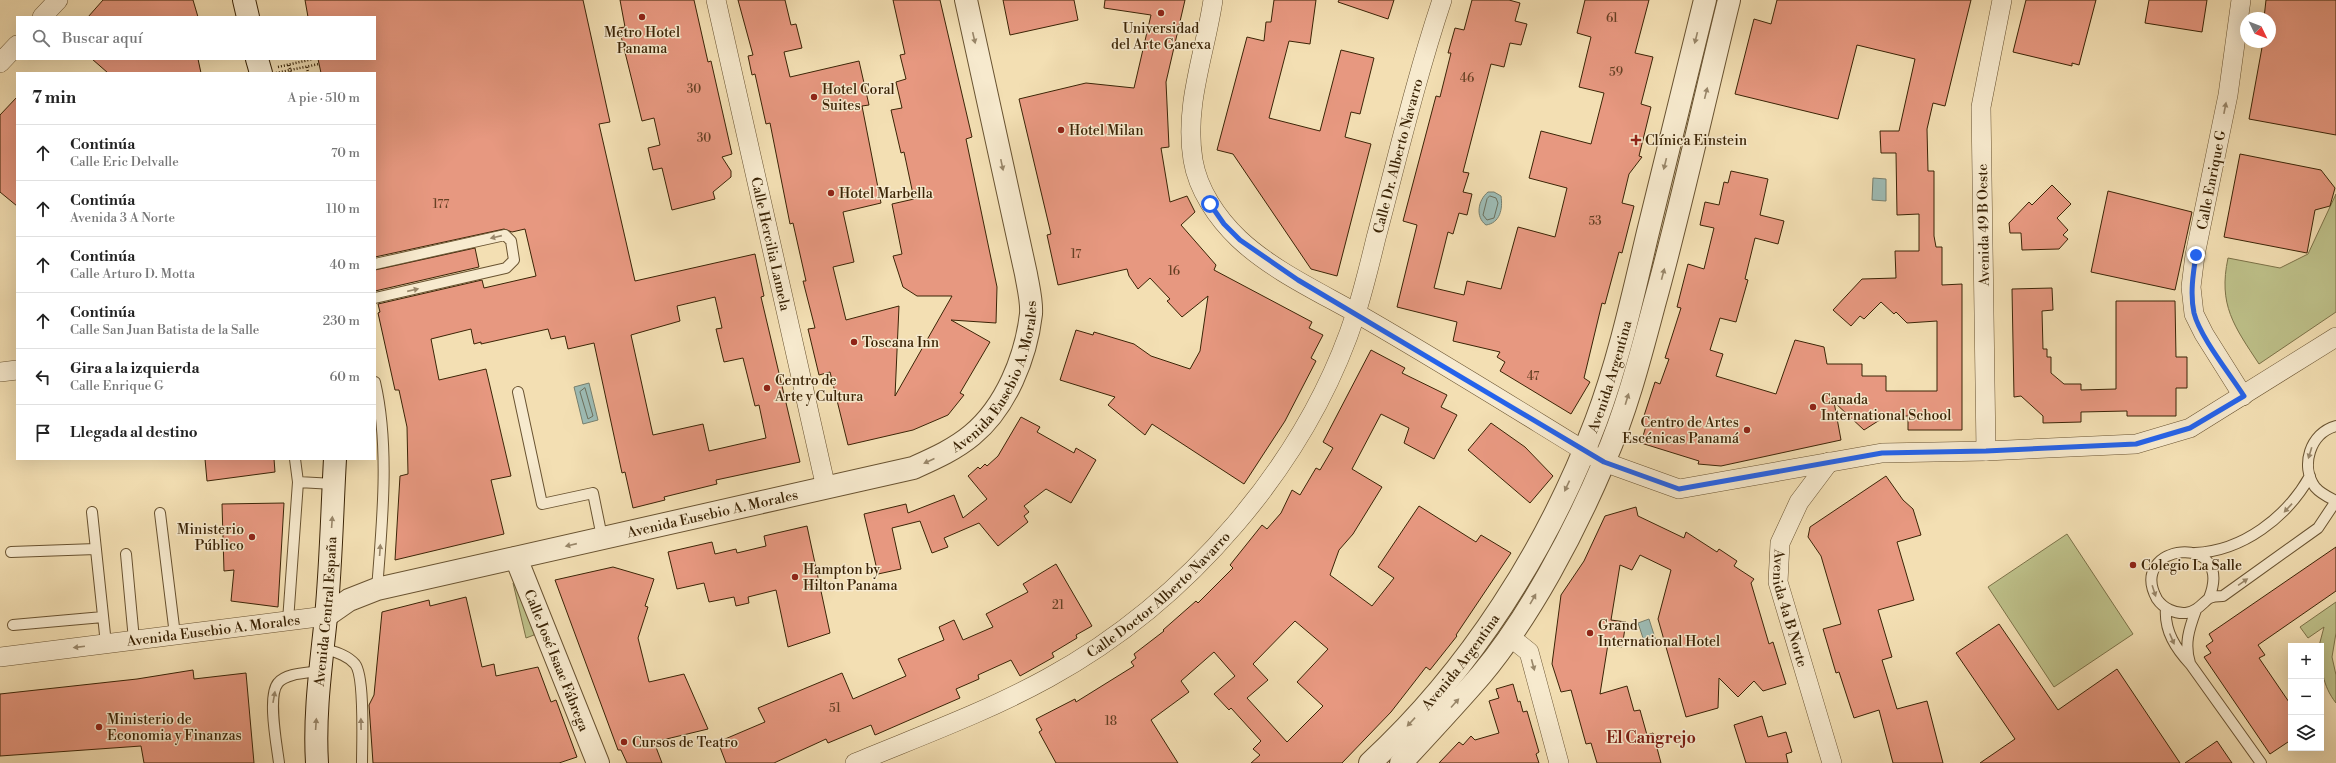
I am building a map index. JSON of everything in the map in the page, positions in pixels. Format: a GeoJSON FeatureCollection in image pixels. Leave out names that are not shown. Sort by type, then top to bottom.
{"type":"FeatureCollection","features":[{"type":"Feature","properties":{"kind":"street"},"geometry":{"type":"LineString","coordinates":[[43,16],[58,0]]}},
{"type":"Feature","properties":{"kind":"street"},"geometry":{"type":"LineString","coordinates":[[244,0],[248,16]]}},
{"type":"Feature","properties":{"kind":"street","name":"Calle Hercilia Lamela"},"geometry":{"type":"LineString","coordinates":[[716,0],[826,488]]}},
{"type":"Feature","properties":{"kind":"street","name":"Avenida Eusebio A. Morales"},"geometry":{"type":"LineString","coordinates":[[0,657],[326,616],[349,600],[377,589],[913,468],[943,454],[972,435],[992,414],[1006,391],[1024,350],[1031,312],[1026,274],[966,0]]}},
{"type":"Feature","properties":{"kind":"street"},"geometry":{"type":"LineString","coordinates":[[1213,0],[1206,43],[1194,93],[1190,126],[1193,161],[1200,184],[1224,224],[1240,240],[1298,280],[1356,313],[1583,450],[1604,462],[1679,489],[1882,453],[1986,451],[2136,444],[2190,428],[2335,340]]}},
{"type":"Feature","properties":{"kind":"street","name":"Calle Dr. Alberto Navarro"},"geometry":{"type":"LineString","coordinates":[[1356,313],[1416,87],[1442,0]]}},
{"type":"Feature","properties":{"kind":"street","name":"Avenida Argentina"},"geometry":{"type":"LineString","coordinates":[[1370,763],[1425,707],[1479,639],[1501,606],[1538,543],[1583,450],[1615,364],[1705,0]]}},
{"type":"Feature","properties":{"kind":"street","name":"Avenida Argentina"},"geometry":{"type":"LineString","coordinates":[[1401,763],[1482,674],[1515,627],[1561,550],[1604,462],[1620,420],[1647,333],[1669,251],[1691,152],[1730,0]]}},
{"type":"Feature","properties":{"kind":"street","name":"Avenida 49 B Oeste"},"geometry":{"type":"LineString","coordinates":[[1986,451],[1982,107],[2002,0]]}},
{"type":"Feature","properties":{"kind":"street","name":"Calle Enrique G"},"geometry":{"type":"LineString","coordinates":[[2241,0],[2228,95],[2191,287],[2194,314],[2204,334],[2244,396]]}},
{"type":"Feature","properties":{"kind":"street"},"geometry":{"type":"LineString","coordinates":[[0,63],[16,46]]}},
{"type":"Feature","properties":{"kind":"street"},"geometry":{"type":"LineString","coordinates":[[257,60],[261,72]]}},
{"type":"Feature","properties":{"kind":"street"},"geometry":{"type":"LineString","coordinates":[[1678,110],[1682,119],[1687,121],[1694,120],[1700,116]]}},
{"type":"Feature","properties":{"kind":"street"},"geometry":{"type":"LineString","coordinates":[[1670,141],[1683,140],[1688,144],[1691,152]]}},
{"type":"Feature","properties":{"kind":"street","name":"Calle Doctor Alberto Navarro"},"geometry":{"type":"LineString","coordinates":[[855,763],[974,714],[1048,678],[1098,648],[1144,614],[1167,594],[1217,545],[1258,496],[1300,432],[1329,382],[1356,313]]}},
{"type":"Feature","properties":{"kind":"street"},"geometry":{"type":"LineString","coordinates":[[0,372],[16,370]]}},
{"type":"Feature","properties":{"kind":"street","name":"Avenida Central España"},"geometry":{"type":"LineString","coordinates":[[317,763],[315,734],[319,671],[326,616],[336,460]]}},
{"type":"Feature","properties":{"kind":"street","name":"Avenida 4a B Norte"},"geometry":{"type":"LineString","coordinates":[[1829,462],[1801,499],[1780,543],[1778,582],[1832,763]]}},
{"type":"Feature","properties":{"kind":"street"},"geometry":{"type":"LineString","coordinates":[[1788,470],[1798,477],[1801,499]]}},
{"type":"Feature","properties":{"kind":"street","name":"Calle José Isaac Fábrega"},"geometry":{"type":"LineString","coordinates":[[516,558],[598,763]]}},
{"type":"Feature","properties":{"kind":"street"},"geometry":{"type":"LineString","coordinates":[[1501,606],[1529,652],[1559,763]]}},
{"type":"Feature","properties":{"kind":"lane"},"geometry":{"type":"LineString","coordinates":[[376,264],[505,235],[511,241],[514,260],[506,268],[376,298]]}},
{"type":"Feature","properties":{"kind":"lane"},"geometry":{"type":"LineString","coordinates":[[376,391],[383,455],[382,512],[377,589]]}},
{"type":"Feature","properties":{"kind":"lane"},"geometry":{"type":"LineString","coordinates":[[518,392],[542,504],[593,493],[602,537]]}},
{"type":"Feature","properties":{"kind":"lane"},"geometry":{"type":"LineString","coordinates":[[2209,598],[2223,596],[2318,528],[2336,501],[2325,496],[2316,487],[2310,476],[2308,465],[2309,453],[2314,442],[2332,427],[2336,418]]}},
{"type":"Feature","properties":{"kind":"lane"},"geometry":{"type":"LineString","coordinates":[[288,621],[298,482],[295,460]]}},
{"type":"Feature","properties":{"kind":"lane"},"geometry":{"type":"LineString","coordinates":[[2195,554],[2223,549],[2264,528],[2285,512],[2300,495],[2310,476]]}},
{"type":"Feature","properties":{"kind":"lane"},"geometry":{"type":"LineString","coordinates":[[298,482],[334,484]]}},
{"type":"Feature","properties":{"kind":"lane"},"geometry":{"type":"LineString","coordinates":[[92,512],[106,644]]}},
{"type":"Feature","properties":{"kind":"lane"},"geometry":{"type":"LineString","coordinates":[[160,513],[175,635]]}},
{"type":"Feature","properties":{"kind":"lane"},"geometry":{"type":"LineString","coordinates":[[11,552],[96,549]]}},
{"type":"Feature","properties":{"kind":"lane"},"geometry":{"type":"LineString","coordinates":[[2191,665],[2186,650],[2187,639],[2196,610],[2209,598],[2213,588],[2213,578],[2207,563],[2195,554],[2185,551],[2175,552],[2165,557],[2158,564],[2152,583],[2159,602],[2166,608],[2176,612],[2196,610]]}},
{"type":"Feature","properties":{"kind":"lane"},"geometry":{"type":"LineString","coordinates":[[126,554],[134,640]]}},
{"type":"Feature","properties":{"kind":"lane"},"geometry":{"type":"LineString","coordinates":[[2166,608],[2165,618],[2178,652],[2191,665],[2261,763]]}},
{"type":"Feature","properties":{"kind":"lane"},"geometry":{"type":"LineString","coordinates":[[13,625],[103,617]]}},
{"type":"Feature","properties":{"kind":"lane"},"geometry":{"type":"LineString","coordinates":[[322,648],[346,656],[356,665],[360,680],[362,763]]}},
{"type":"Feature","properties":{"kind":"lane"},"geometry":{"type":"LineString","coordinates":[[279,763],[273,698],[278,683],[290,676],[319,671]]}},
{"type":"Feature","properties":{"kind":"path"},"geometry":{"type":"LineString","coordinates":[[291,72],[289,65],[309,60]]}},
{"type":"Feature","properties":{"kind":"path"},"geometry":{"type":"LineString","coordinates":[[280,72],[319,64]]}},
{"type":"Feature","properties":{"kind":"path"},"geometry":{"type":"LineString","coordinates":[[307,66],[308,72]]}},
{"type":"Feature","properties":{"kind":"green space"},"geometry":{"type":"Polygon","coordinates":[[[2336,194],[2336,312],[2259,364],[2242,338],[2230,314],[2225,289],[2225,274],[2228,258],[2280,268],[2308,254],[2336,194]]]}},
{"type":"Feature","properties":{"kind":"green space"},"geometry":{"type":"Polygon","coordinates":[[[2067,534],[2133,634],[2054,687],[1988,587],[2067,534]]]}},
{"type":"Feature","properties":{"kind":"green space"},"geometry":{"type":"Polygon","coordinates":[[[516,580],[535,628],[534,635],[526,638],[513,583],[516,580]]]}},
{"type":"Feature","properties":{"kind":"green space"},"geometry":{"type":"Polygon","coordinates":[[[2336,602],[2336,633],[2332,657],[2336,675],[2336,703],[2331,696],[2324,680],[2324,643],[2320,643],[2324,627],[2308,638],[2300,627],[2336,602]]]}},
{"type":"Feature","properties":{"kind":"water"},"geometry":{"type":"Polygon","coordinates":[[[1873,178],[1886,179],[1886,201],[1872,200],[1873,178]]]}},
{"type":"Feature","properties":{"kind":"water"},"geometry":{"type":"Polygon","coordinates":[[[1488,192],[1494,192],[1501,196],[1501,210],[1500,215],[1495,221],[1486,225],[1480,218],[1479,208],[1482,199],[1488,192]]]}},
{"type":"Feature","properties":{"kind":"water"},"geometry":{"type":"Polygon","coordinates":[[[589,383],[598,420],[583,424],[574,387],[589,383]]]}},
{"type":"Feature","properties":{"kind":"water"},"geometry":{"type":"Polygon","coordinates":[[[1649,619],[1656,641],[1645,644],[1638,623],[1649,619]]]}},
{"type":"Feature","properties":{"kind":"building"},"geometry":{"type":"Polygon","coordinates":[[[103,0],[193,0],[198,16],[89,16],[103,0]]]}},
{"type":"Feature","properties":{"kind":"building"},"geometry":{"type":"Polygon","coordinates":[[[305,0],[583,0],[610,122],[599,124],[635,281],[755,254],[764,296],[761,297],[800,462],[716,480],[717,484],[664,497],[665,500],[633,508],[625,472],[622,473],[594,343],[568,349],[565,336],[551,339],[548,329],[481,344],[481,342],[474,344],[471,329],[431,339],[439,380],[486,369],[511,476],[491,480],[504,534],[395,560],[400,476],[408,474],[407,427],[399,390],[395,390],[378,313],[380,312],[378,304],[482,280],[484,288],[536,276],[525,229],[512,232],[504,229],[376,257],[376,72],[321,72],[318,60],[376,60],[376,16],[308,16],[305,0]],[[715,297],[677,306],[680,321],[631,335],[653,435],[703,424],[709,451],[766,438],[759,405],[755,406],[743,358],[724,362],[716,329],[722,328],[715,297]]]}},
{"type":"Feature","properties":{"kind":"building"},"geometry":{"type":"Polygon","coordinates":[[[620,0],[694,0],[708,62],[711,61],[732,154],[722,157],[731,171],[731,177],[713,192],[715,199],[672,210],[662,168],[653,170],[648,148],[660,145],[654,118],[642,121],[619,28],[625,27],[620,0]]]}},
{"type":"Feature","properties":{"kind":"building"},"geometry":{"type":"Polygon","coordinates":[[[738,0],[785,0],[791,25],[796,24],[802,48],[784,52],[790,77],[859,61],[869,105],[862,106],[881,203],[843,212],[854,262],[833,267],[846,320],[899,306],[895,396],[952,296],[917,296],[903,287],[893,256],[902,254],[892,204],[914,199],[904,152],[901,153],[891,110],[902,108],[896,82],[906,79],[900,55],[905,54],[893,0],[940,0],[972,137],[966,139],[997,287],[996,323],[951,320],[990,342],[960,393],[964,395],[948,415],[913,430],[848,445],[830,372],[819,375],[808,329],[815,328],[803,281],[806,281],[793,223],[790,224],[770,123],[766,124],[755,74],[752,75],[748,56],[753,55],[738,0]]]}},
{"type":"Feature","properties":{"kind":"building"},"geometry":{"type":"Polygon","coordinates":[[[1003,0],[1074,0],[1078,20],[1010,35],[1003,0]]]}},
{"type":"Feature","properties":{"kind":"building"},"geometry":{"type":"Polygon","coordinates":[[[1105,0],[1185,0],[1166,82],[1169,147],[1161,148],[1170,202],[1187,196],[1195,212],[1181,225],[1216,265],[1214,270],[1312,322],[1309,328],[1323,335],[1311,358],[1316,361],[1285,421],[1244,484],[1152,424],[1145,435],[1108,405],[1115,397],[1060,380],[1076,330],[1093,335],[1094,332],[1134,344],[1151,356],[1190,369],[1200,351],[1208,296],[1182,317],[1167,301],[1170,299],[1150,278],[1138,289],[1129,276],[1127,269],[1058,285],[1047,235],[1051,234],[1019,99],[1086,83],[1134,88],[1151,15],[1104,8],[1105,0]]]}},
{"type":"Feature","properties":{"kind":"building"},"geometry":{"type":"Polygon","coordinates":[[[1274,0],[1316,0],[1310,44],[1289,41],[1269,118],[1320,131],[1341,50],[1374,58],[1360,114],[1351,112],[1345,137],[1371,144],[1337,276],[1311,269],[1233,154],[1217,150],[1247,37],[1264,41],[1266,22],[1271,22],[1274,0]]]}},
{"type":"Feature","properties":{"kind":"building"},"geometry":{"type":"Polygon","coordinates":[[[1339,0],[1394,0],[1388,19],[1338,2],[1339,0]]]}},
{"type":"Feature","properties":{"kind":"building"},"geometry":{"type":"Polygon","coordinates":[[[1472,0],[1509,0],[1520,3],[1515,21],[1527,24],[1521,45],[1510,43],[1504,67],[1491,64],[1463,172],[1469,173],[1463,192],[1472,194],[1467,215],[1459,213],[1453,234],[1448,232],[1434,288],[1464,295],[1467,281],[1501,289],[1518,227],[1555,237],[1567,188],[1529,178],[1541,131],[1591,144],[1604,93],[1579,87],[1591,37],[1577,33],[1585,0],[1649,0],[1635,53],[1653,57],[1641,104],[1651,107],[1639,156],[1642,157],[1629,174],[1622,203],[1634,206],[1622,253],[1619,252],[1605,304],[1602,303],[1584,378],[1590,382],[1571,414],[1500,371],[1505,362],[1497,357],[1500,352],[1453,341],[1457,322],[1397,307],[1417,225],[1403,221],[1436,96],[1440,97],[1451,53],[1448,53],[1455,28],[1464,30],[1472,0]]]}},
{"type":"Feature","properties":{"kind":"building"},"geometry":{"type":"Polygon","coordinates":[[[1777,0],[1971,0],[1945,106],[1933,103],[1927,129],[1928,171],[1934,171],[1934,236],[1936,247],[1942,247],[1942,285],[1962,284],[1962,430],[1908,430],[1908,416],[1886,416],[1864,430],[1834,402],[1841,440],[1721,466],[1698,464],[1699,461],[1641,443],[1646,426],[1641,425],[1655,382],[1660,384],[1669,359],[1665,358],[1681,308],[1677,307],[1688,264],[1704,269],[1714,228],[1700,225],[1705,202],[1719,205],[1724,182],[1728,183],[1731,171],[1768,179],[1760,215],[1784,221],[1778,244],[1755,238],[1745,279],[1748,280],[1736,322],[1720,318],[1710,350],[1723,354],[1716,376],[1776,394],[1795,340],[1824,347],[1827,364],[1862,364],[1862,376],[1886,376],[1886,391],[1937,391],[1937,321],[1907,323],[1896,312],[1894,314],[1881,302],[1864,319],[1860,316],[1851,326],[1833,310],[1862,279],[1896,278],[1895,251],[1919,251],[1919,214],[1897,215],[1896,153],[1881,153],[1880,131],[1899,131],[1915,59],[1857,45],[1838,119],[1735,94],[1754,19],[1771,24],[1777,0]]]}},
{"type":"Feature","properties":{"kind":"building"},"geometry":{"type":"Polygon","coordinates":[[[2026,0],[2096,0],[2079,65],[2072,63],[2072,66],[2013,52],[2026,0]]]}},
{"type":"Feature","properties":{"kind":"building"},"geometry":{"type":"Polygon","coordinates":[[[2149,0],[2207,0],[2202,32],[2145,23],[2149,0]]]}},
{"type":"Feature","properties":{"kind":"building"},"geometry":{"type":"Polygon","coordinates":[[[2266,0],[2336,0],[2336,135],[2249,119],[2262,48],[2276,48],[2276,12],[2265,12],[2266,0]]]}},
{"type":"Feature","properties":{"kind":"building"},"geometry":{"type":"Polygon","coordinates":[[[93,60],[198,60],[201,72],[107,72],[93,60]]]}},
{"type":"Feature","properties":{"kind":"building"},"geometry":{"type":"Polygon","coordinates":[[[16,98],[16,205],[0,192],[0,115],[16,98]]]}},
{"type":"Feature","properties":{"kind":"building"},"geometry":{"type":"Polygon","coordinates":[[[2240,154],[2321,170],[2335,188],[2330,206],[2315,210],[2307,253],[2224,237],[2240,154]]]}},
{"type":"Feature","properties":{"kind":"building"},"geometry":{"type":"Polygon","coordinates":[[[2052,185],[2071,204],[2057,218],[2068,230],[2063,235],[2068,239],[2059,249],[2022,250],[2021,233],[2010,233],[2009,223],[2029,202],[2032,205],[2052,185]]]}},
{"type":"Feature","properties":{"kind":"building"},"geometry":{"type":"Polygon","coordinates":[[[2108,191],[2192,212],[2175,290],[2091,272],[2108,191]]]}},
{"type":"Feature","properties":{"kind":"building"},"geometry":{"type":"Polygon","coordinates":[[[475,248],[479,267],[376,291],[376,270],[475,248]]]}},
{"type":"Feature","properties":{"kind":"building"},"geometry":{"type":"Polygon","coordinates":[[[2052,288],[2053,310],[2042,311],[2043,349],[2047,349],[2047,357],[2051,357],[2051,373],[2064,384],[2081,384],[2081,390],[2116,389],[2116,301],[2175,301],[2176,357],[2187,357],[2187,388],[2176,388],[2176,416],[2127,416],[2127,411],[2081,412],[2081,422],[2043,423],[2043,416],[2021,396],[2014,397],[2012,289],[2052,288]]]}},
{"type":"Feature","properties":{"kind":"building"},"geometry":{"type":"Polygon","coordinates":[[[1371,350],[1405,368],[1402,373],[1447,395],[1441,407],[1457,415],[1434,459],[1404,443],[1409,428],[1381,414],[1352,469],[1382,487],[1353,534],[1339,550],[1330,575],[1372,606],[1394,578],[1378,567],[1419,506],[1476,542],[1481,535],[1511,553],[1456,635],[1457,636],[1430,670],[1426,667],[1391,712],[1342,763],[1251,763],[1260,755],[1253,749],[1261,741],[1231,708],[1229,710],[1214,694],[1235,676],[1214,652],[1181,681],[1189,692],[1151,720],[1178,763],[1056,763],[1039,732],[1042,730],[1036,719],[1075,699],[1076,702],[1134,666],[1131,662],[1136,658],[1134,654],[1164,631],[1163,630],[1196,601],[1198,603],[1233,568],[1230,565],[1262,525],[1267,529],[1281,513],[1292,490],[1300,495],[1316,468],[1320,470],[1333,448],[1323,442],[1371,350]],[[1295,621],[1253,664],[1268,680],[1247,698],[1287,742],[1323,706],[1297,682],[1328,649],[1295,621]]]}},
{"type":"Feature","properties":{"kind":"building"},"geometry":{"type":"Polygon","coordinates":[[[1021,417],[1040,427],[1037,432],[1074,453],[1076,448],[1096,460],[1071,503],[1046,489],[1024,506],[1029,512],[1024,516],[1028,522],[998,546],[979,523],[944,538],[948,547],[932,553],[920,521],[892,528],[901,569],[878,574],[864,514],[906,504],[908,513],[954,495],[963,518],[987,499],[968,476],[978,467],[980,469],[985,464],[987,466],[998,456],[1021,417]]]}},
{"type":"Feature","properties":{"kind":"building"},"geometry":{"type":"Polygon","coordinates":[[[1491,423],[1525,447],[1553,476],[1530,503],[1468,450],[1491,423]]]}},
{"type":"Feature","properties":{"kind":"building"},"geometry":{"type":"Polygon","coordinates":[[[205,460],[274,460],[275,472],[207,481],[205,460]]]}},
{"type":"Feature","properties":{"kind":"building"},"geometry":{"type":"Polygon","coordinates":[[[1886,476],[1903,500],[1913,509],[1921,535],[1897,542],[1914,600],[1878,610],[1892,657],[1882,660],[1897,709],[1927,701],[1943,763],[1893,763],[1879,710],[1854,718],[1839,672],[1836,673],[1823,629],[1841,624],[1821,556],[1808,537],[1810,527],[1886,476]]]}},
{"type":"Feature","properties":{"kind":"building","name":"Ministerio Público"},"geometry":{"type":"Polygon","coordinates":[[[284,503],[278,607],[231,601],[234,570],[224,571],[222,504],[284,503]]]}},
{"type":"Feature","properties":{"kind":"building"},"geometry":{"type":"Polygon","coordinates":[[[1636,507],[1638,516],[1684,538],[1686,532],[1717,552],[1719,549],[1737,561],[1734,566],[1754,579],[1751,583],[1769,644],[1773,642],[1786,684],[1763,691],[1754,681],[1738,697],[1719,678],[1718,708],[1686,717],[1658,619],[1671,570],[1640,555],[1632,570],[1620,565],[1611,620],[1626,622],[1622,647],[1608,644],[1600,694],[1627,686],[1634,711],[1640,710],[1647,735],[1653,733],[1661,763],[1597,763],[1591,743],[1586,744],[1571,690],[1561,692],[1552,664],[1561,595],[1584,561],[1605,516],[1636,507]]]}},
{"type":"Feature","properties":{"kind":"building"},"geometry":{"type":"Polygon","coordinates":[[[807,526],[830,633],[788,647],[776,590],[748,597],[749,603],[736,606],[734,597],[709,602],[704,583],[677,589],[668,552],[712,542],[715,554],[736,549],[737,553],[766,546],[764,536],[807,526]]]}},
{"type":"Feature","properties":{"kind":"building"},"geometry":{"type":"Polygon","coordinates":[[[2336,547],[2336,591],[2258,645],[2265,655],[2259,658],[2288,701],[2288,742],[2270,754],[2204,657],[2211,653],[2206,646],[2213,641],[2209,634],[2336,547]]]}},
{"type":"Feature","properties":{"kind":"building"},"geometry":{"type":"Polygon","coordinates":[[[1056,564],[1092,626],[1076,635],[1077,638],[1052,653],[1054,657],[1020,676],[1011,660],[978,675],[979,679],[956,689],[960,698],[875,735],[871,725],[828,743],[826,739],[774,763],[726,763],[718,742],[765,722],[758,708],[842,673],[853,699],[906,676],[898,659],[944,640],[939,627],[954,620],[963,640],[993,627],[986,614],[1028,592],[1023,584],[1056,564]]]}},
{"type":"Feature","properties":{"kind":"building"},"geometry":{"type":"Polygon","coordinates":[[[613,567],[654,579],[645,606],[648,607],[638,638],[649,682],[684,674],[708,729],[654,742],[662,763],[627,763],[621,750],[618,750],[555,580],[613,567]]]}},
{"type":"Feature","properties":{"kind":"building"},"geometry":{"type":"Polygon","coordinates":[[[466,597],[482,667],[494,664],[496,676],[538,667],[551,702],[556,700],[577,757],[559,763],[373,763],[369,705],[374,695],[382,612],[429,600],[430,606],[466,597]]]}},
{"type":"Feature","properties":{"kind":"building"},"geometry":{"type":"Polygon","coordinates":[[[1999,624],[2058,710],[2117,669],[2180,763],[1980,763],[2015,739],[1956,653],[1999,624]]]}},
{"type":"Feature","properties":{"kind":"building","name":"Ministerio de Economia y Finanzas"},"geometry":{"type":"Polygon","coordinates":[[[193,670],[194,679],[246,673],[254,763],[144,763],[141,746],[0,756],[0,694],[137,679],[193,670]]]}},
{"type":"Feature","properties":{"kind":"building"},"geometry":{"type":"Polygon","coordinates":[[[1513,684],[1518,702],[1520,701],[1523,712],[1527,711],[1539,752],[1536,754],[1539,763],[1439,763],[1459,742],[1463,745],[1471,736],[1475,740],[1499,733],[1489,701],[1499,698],[1496,689],[1513,684]]]}},
{"type":"Feature","properties":{"kind":"building"},"geometry":{"type":"Polygon","coordinates":[[[1762,716],[1768,737],[1786,732],[1792,752],[1786,754],[1788,763],[1746,763],[1734,725],[1762,716]]]}},
{"type":"Feature","properties":{"kind":"building"},"geometry":{"type":"Polygon","coordinates":[[[2217,741],[2232,763],[2185,763],[2217,741]]]}},
{"type":"Feature","properties":{"kind":"place","name":"Universidad del Arte Ganexa"},"geometry":{"type":"Point","coordinates":[1161,13]}},
{"type":"Feature","properties":{"kind":"place","name":"Metro Hotel Panama"},"geometry":{"type":"Point","coordinates":[642,17]}},
{"type":"Feature","properties":{"kind":"place","name":"Hotel Coral Suites"},"geometry":{"type":"Point","coordinates":[814,97]}},
{"type":"Feature","properties":{"kind":"place","name":"Hotel Milan"},"geometry":{"type":"Point","coordinates":[1061,130]}},
{"type":"Feature","properties":{"kind":"place","name":"Clínica Einstein"},"geometry":{"type":"Point","coordinates":[1636,140]}},
{"type":"Feature","properties":{"kind":"place","name":"Hotel Marbella"},"geometry":{"type":"Point","coordinates":[831,193]}},
{"type":"Feature","properties":{"kind":"place","name":"Toscana Inn"},"geometry":{"type":"Point","coordinates":[854,342]}},
{"type":"Feature","properties":{"kind":"place","name":"Centro de Arte y Cultura"},"geometry":{"type":"Point","coordinates":[767,388]}},
{"type":"Feature","properties":{"kind":"place","name":"Canada International School"},"geometry":{"type":"Point","coordinates":[1813,407]}},
{"type":"Feature","properties":{"kind":"place","name":"Centro de Artes Escénicas Panamá"},"geometry":{"type":"Point","coordinates":[1747,430]}},
{"type":"Feature","properties":{"kind":"place","name":"Ministerio Público"},"geometry":{"type":"Point","coordinates":[252,537]}},
{"type":"Feature","properties":{"kind":"place","name":"Colegio La Salle"},"geometry":{"type":"Point","coordinates":[2133,565]}},
{"type":"Feature","properties":{"kind":"place","name":"Hampton by Hilton Panama"},"geometry":{"type":"Point","coordinates":[795,577]}},
{"type":"Feature","properties":{"kind":"place","name":"Grand International Hotel"},"geometry":{"type":"Point","coordinates":[1590,633]}},
{"type":"Feature","properties":{"kind":"place","name":"Ministerio de Economia y Finanzas"},"geometry":{"type":"Point","coordinates":[99,727]}},
{"type":"Feature","properties":{"kind":"place","name":"Cursos de Teatro"},"geometry":{"type":"Point","coordinates":[624,742]}},
{"type":"Feature","properties":{"kind":"district","name":"El Cangrejo"},"geometry":{"type":"Point","coordinates":[1651,737]}},
{"type":"Feature","properties":{"kind":"route"},"geometry":{"type":"LineString","coordinates":[[1210,204],[1224,224],[1240,240],[1298,280],[1356,313],[1604,462],[1652,481],[1679,489],[1708,486],[1882,453],[1986,451],[2136,444],[2190,428],[2244,396],[2204,334],[2194,314],[2191,287],[2196,255]]}}]}
